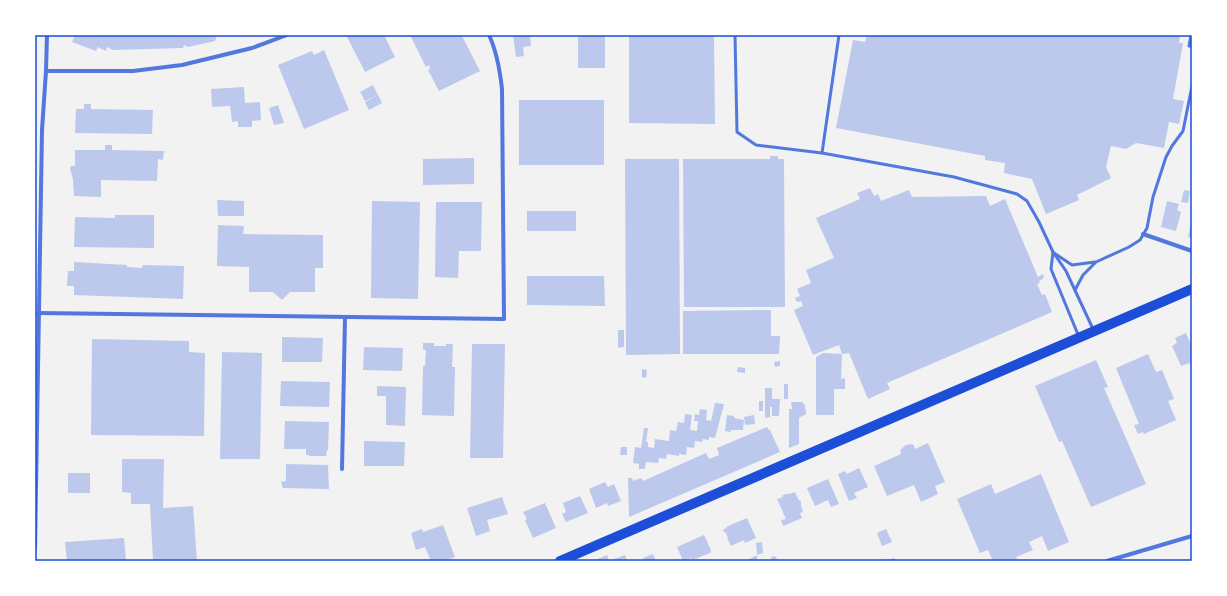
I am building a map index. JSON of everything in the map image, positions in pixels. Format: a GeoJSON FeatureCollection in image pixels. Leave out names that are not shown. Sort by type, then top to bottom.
{"type":"FeatureCollection","features":[{"type":"Feature","properties":{"kind":"main road"},"geometry":{"type":"LineString","coordinates":[[560,561],[1192,289]]}},
{"type":"Feature","properties":{"kind":"street"},"geometry":{"type":"LineString","coordinates":[[35,548],[38,452],[38,313],[42,130],[47,35]]}},
{"type":"Feature","properties":{"kind":"street"},"geometry":{"type":"LineString","coordinates":[[46,71],[132,70],[182,65],[252,48],[287,35]]}},
{"type":"Feature","properties":{"kind":"street"},"geometry":{"type":"LineString","coordinates":[[38,313],[504,320],[502,89],[500,70],[489,35]]}},
{"type":"Feature","properties":{"kind":"street"},"geometry":{"type":"LineString","coordinates":[[1143,234],[1192,251]]}},
{"type":"Feature","properties":{"kind":"street"},"geometry":{"type":"LineString","coordinates":[[342,469],[344,317]]}},
{"type":"Feature","properties":{"kind":"street"},"geometry":{"type":"LineString","coordinates":[[1108,561],[1192,536]]}},
{"type":"Feature","properties":{"kind":"lane"},"geometry":{"type":"LineString","coordinates":[[735,35],[737,132],[756,145],[822,153],[954,178],[1017,194],[1027,201],[1040,222],[1053,252],[1066,271],[1094,331]]}},
{"type":"Feature","properties":{"kind":"lane"},"geometry":{"type":"LineString","coordinates":[[822,153],[839,35]]}},
{"type":"Feature","properties":{"kind":"lane"},"geometry":{"type":"LineString","coordinates":[[1191,35],[1189,46],[1192,46]]}},
{"type":"Feature","properties":{"kind":"lane"},"geometry":{"type":"LineString","coordinates":[[1053,252],[1072,265],[1096,262],[1130,247],[1140,240],[1147,228],[1153,197],[1166,157],[1172,146],[1183,132],[1192,86]]}},
{"type":"Feature","properties":{"kind":"lane"},"geometry":{"type":"LineString","coordinates":[[1053,252],[1052,270],[1079,337]]}},
{"type":"Feature","properties":{"kind":"lane"},"geometry":{"type":"LineString","coordinates":[[1075,290],[1083,275],[1096,262]]}},
{"type":"Feature","properties":{"kind":"building"},"geometry":{"type":"Polygon","coordinates":[[[75,35],[217,35],[215,41],[188,47],[184,45],[183,48],[113,50],[107,47],[106,51],[98,47],[96,51],[72,42],[75,35]]]}},
{"type":"Feature","properties":{"kind":"building"},"geometry":{"type":"Polygon","coordinates":[[[346,35],[384,35],[395,57],[365,72],[346,35]]]}},
{"type":"Feature","properties":{"kind":"building"},"geometry":{"type":"Polygon","coordinates":[[[410,35],[462,36],[480,71],[439,91],[428,70],[430,69],[429,65],[426,67],[410,35]]]}},
{"type":"Feature","properties":{"kind":"building"},"geometry":{"type":"Polygon","coordinates":[[[513,35],[530,35],[531,46],[523,47],[524,56],[516,57],[513,35]]]}},
{"type":"Feature","properties":{"kind":"building"},"geometry":{"type":"Polygon","coordinates":[[[629,35],[714,35],[715,124],[629,123],[629,35]]]}},
{"type":"Feature","properties":{"kind":"building"},"geometry":{"type":"Polygon","coordinates":[[[867,35],[1180,35],[1179,43],[1183,43],[1173,99],[1184,101],[1179,124],[1169,122],[1164,148],[1136,143],[1126,149],[1111,146],[1106,167],[1111,178],[1077,195],[1079,200],[1046,214],[1032,179],[1004,173],[1005,163],[985,160],[985,156],[836,128],[853,40],[865,42],[867,35]]]}},
{"type":"Feature","properties":{"kind":"building"},"geometry":{"type":"Polygon","coordinates":[[[578,36],[605,36],[605,68],[578,68],[578,36]]]}},
{"type":"Feature","properties":{"kind":"building"},"geometry":{"type":"Polygon","coordinates":[[[324,50],[349,110],[304,129],[278,65],[312,51],[314,55],[324,50]]]}},
{"type":"Feature","properties":{"kind":"building"},"geometry":{"type":"Polygon","coordinates":[[[373,85],[378,95],[365,101],[360,92],[373,85]]]}},
{"type":"Feature","properties":{"kind":"building"},"geometry":{"type":"Polygon","coordinates":[[[244,87],[245,103],[260,102],[261,120],[252,121],[252,127],[238,127],[238,121],[232,122],[230,106],[212,107],[211,89],[244,87]]]}},
{"type":"Feature","properties":{"kind":"building"},"geometry":{"type":"Polygon","coordinates":[[[378,95],[382,103],[369,110],[365,102],[378,95]]]}},
{"type":"Feature","properties":{"kind":"building"},"geometry":{"type":"Polygon","coordinates":[[[519,100],[604,100],[604,165],[519,165],[519,100]]]}},
{"type":"Feature","properties":{"kind":"building"},"geometry":{"type":"Polygon","coordinates":[[[84,104],[91,104],[91,109],[153,110],[152,134],[75,133],[76,109],[84,109],[84,104]]]}},
{"type":"Feature","properties":{"kind":"building"},"geometry":{"type":"Polygon","coordinates":[[[278,105],[284,123],[274,125],[269,108],[278,105]]]}},
{"type":"Feature","properties":{"kind":"building"},"geometry":{"type":"Polygon","coordinates":[[[105,145],[112,145],[112,150],[164,151],[163,160],[158,159],[157,181],[101,180],[101,197],[74,196],[73,179],[70,169],[71,166],[75,166],[75,150],[105,150],[105,145]]]}},
{"type":"Feature","properties":{"kind":"building"},"geometry":{"type":"Polygon","coordinates":[[[770,156],[778,156],[778,159],[784,159],[785,307],[684,307],[683,159],[770,159],[770,156]]]}},
{"type":"Feature","properties":{"kind":"building"},"geometry":{"type":"Polygon","coordinates":[[[474,158],[474,184],[423,185],[423,159],[474,158]]]}},
{"type":"Feature","properties":{"kind":"building"},"geometry":{"type":"Polygon","coordinates":[[[625,159],[679,159],[680,354],[626,355],[625,159]]]}},
{"type":"Feature","properties":{"kind":"building"},"geometry":{"type":"Polygon","coordinates":[[[870,188],[874,196],[878,194],[881,201],[909,190],[912,197],[986,196],[990,206],[1005,199],[1038,277],[1043,274],[1044,278],[1037,284],[1042,295],[1045,294],[1052,312],[887,383],[890,389],[868,399],[849,353],[842,354],[839,345],[813,355],[794,310],[803,306],[801,301],[797,302],[795,298],[800,296],[797,289],[811,283],[806,270],[834,258],[816,218],[860,199],[857,193],[870,188]]]}},
{"type":"Feature","properties":{"kind":"building"},"geometry":{"type":"Polygon","coordinates":[[[1184,190],[1190,191],[1188,203],[1181,202],[1184,190]]]}},
{"type":"Feature","properties":{"kind":"building"},"geometry":{"type":"Polygon","coordinates":[[[217,200],[244,201],[244,216],[218,216],[217,200]]]}},
{"type":"Feature","properties":{"kind":"building"},"geometry":{"type":"Polygon","coordinates":[[[372,201],[420,202],[418,299],[371,298],[372,201]]]}},
{"type":"Feature","properties":{"kind":"building"},"geometry":{"type":"Polygon","coordinates":[[[1167,201],[1179,204],[1177,210],[1181,212],[1176,231],[1161,227],[1167,201]]]}},
{"type":"Feature","properties":{"kind":"building"},"geometry":{"type":"Polygon","coordinates":[[[436,202],[482,202],[481,251],[459,251],[458,278],[435,277],[436,202]]]}},
{"type":"Feature","properties":{"kind":"building"},"geometry":{"type":"Polygon","coordinates":[[[527,211],[576,211],[576,231],[527,231],[527,211]]]}},
{"type":"Feature","properties":{"kind":"building"},"geometry":{"type":"Polygon","coordinates":[[[115,215],[154,215],[154,248],[74,247],[75,217],[115,218],[115,215]]]}},
{"type":"Feature","properties":{"kind":"building"},"geometry":{"type":"Polygon","coordinates":[[[1192,222],[1192,238],[1188,237],[1192,222]]]}},
{"type":"Feature","properties":{"kind":"building"},"geometry":{"type":"Polygon","coordinates":[[[218,225],[244,226],[243,234],[323,235],[323,268],[315,268],[315,292],[290,292],[282,300],[273,292],[249,292],[249,267],[217,266],[218,225]]]}},
{"type":"Feature","properties":{"kind":"building"},"geometry":{"type":"Polygon","coordinates":[[[74,262],[127,265],[127,267],[142,268],[143,265],[184,266],[183,299],[74,295],[74,286],[67,286],[68,271],[74,271],[74,262]]]}},
{"type":"Feature","properties":{"kind":"building"},"geometry":{"type":"Polygon","coordinates":[[[527,276],[604,276],[605,306],[527,305],[527,276]]]}},
{"type":"Feature","properties":{"kind":"building"},"geometry":{"type":"Polygon","coordinates":[[[771,310],[771,336],[780,336],[779,354],[683,354],[683,311],[771,310]]]}},
{"type":"Feature","properties":{"kind":"building"},"geometry":{"type":"Polygon","coordinates":[[[618,330],[624,330],[624,347],[618,348],[618,330]]]}},
{"type":"Feature","properties":{"kind":"building"},"geometry":{"type":"Polygon","coordinates":[[[1186,333],[1192,347],[1192,363],[1181,366],[1172,346],[1177,343],[1175,338],[1186,333]]]}},
{"type":"Feature","properties":{"kind":"building"},"geometry":{"type":"Polygon","coordinates":[[[282,337],[323,338],[322,362],[282,362],[282,337]]]}},
{"type":"Feature","properties":{"kind":"building"},"geometry":{"type":"Polygon","coordinates":[[[92,339],[189,341],[189,352],[205,353],[204,436],[91,435],[92,339]]]}},
{"type":"Feature","properties":{"kind":"building"},"geometry":{"type":"Polygon","coordinates":[[[423,343],[434,343],[434,346],[446,346],[446,344],[453,344],[452,367],[455,367],[454,416],[422,415],[423,366],[425,366],[426,350],[423,350],[423,343]]]}},
{"type":"Feature","properties":{"kind":"building"},"geometry":{"type":"Polygon","coordinates":[[[472,344],[505,344],[503,458],[470,458],[472,344]]]}},
{"type":"Feature","properties":{"kind":"building"},"geometry":{"type":"Polygon","coordinates":[[[364,347],[403,348],[402,371],[363,370],[364,347]]]}},
{"type":"Feature","properties":{"kind":"building"},"geometry":{"type":"Polygon","coordinates":[[[222,352],[262,353],[260,459],[220,459],[222,352]]]}},
{"type":"Feature","properties":{"kind":"building"},"geometry":{"type":"Polygon","coordinates":[[[823,353],[842,354],[841,379],[845,378],[845,389],[834,389],[834,415],[816,415],[816,357],[823,353]]]}},
{"type":"Feature","properties":{"kind":"building"},"geometry":{"type":"Polygon","coordinates":[[[1148,354],[1156,372],[1162,370],[1174,399],[1168,401],[1176,420],[1144,434],[1143,432],[1138,434],[1134,425],[1139,424],[1116,368],[1148,354]]]}},
{"type":"Feature","properties":{"kind":"building"},"geometry":{"type":"Polygon","coordinates":[[[1096,360],[1108,387],[1104,388],[1146,484],[1091,507],[1062,441],[1059,442],[1035,386],[1096,360]]]}},
{"type":"Feature","properties":{"kind":"building"},"geometry":{"type":"Polygon","coordinates":[[[780,361],[780,366],[775,367],[774,362],[780,361]]]}},
{"type":"Feature","properties":{"kind":"building"},"geometry":{"type":"Polygon","coordinates":[[[738,367],[745,368],[745,373],[737,372],[738,367]]]}},
{"type":"Feature","properties":{"kind":"building"},"geometry":{"type":"Polygon","coordinates":[[[642,369],[647,370],[646,378],[642,377],[642,369]]]}},
{"type":"Feature","properties":{"kind":"building"},"geometry":{"type":"Polygon","coordinates":[[[281,381],[330,382],[329,407],[280,406],[281,381]]]}},
{"type":"Feature","properties":{"kind":"building"},"geometry":{"type":"Polygon","coordinates":[[[784,384],[788,384],[788,399],[784,399],[784,384]]]}},
{"type":"Feature","properties":{"kind":"building"},"geometry":{"type":"Polygon","coordinates":[[[377,386],[406,387],[405,426],[386,425],[386,396],[377,396],[377,386]]]}},
{"type":"Feature","properties":{"kind":"building"},"geometry":{"type":"Polygon","coordinates":[[[765,388],[772,388],[772,399],[780,399],[779,416],[772,416],[772,407],[770,407],[770,417],[765,418],[765,388]]]}},
{"type":"Feature","properties":{"kind":"building"},"geometry":{"type":"Polygon","coordinates":[[[759,401],[763,401],[763,411],[759,411],[759,401]]]}},
{"type":"Feature","properties":{"kind":"building"},"geometry":{"type":"Polygon","coordinates":[[[791,402],[802,402],[805,405],[806,414],[799,418],[799,444],[789,448],[789,409],[792,409],[791,402]]]}},
{"type":"Feature","properties":{"kind":"building"},"geometry":{"type":"Polygon","coordinates":[[[715,403],[724,404],[715,438],[709,437],[709,440],[703,439],[702,442],[695,441],[694,448],[687,447],[686,455],[679,454],[679,456],[667,454],[666,459],[659,458],[658,463],[646,462],[645,469],[639,469],[639,464],[633,463],[635,447],[641,448],[644,428],[648,428],[646,442],[648,442],[648,447],[654,448],[655,439],[669,441],[670,430],[676,431],[678,422],[684,423],[685,414],[692,415],[690,430],[697,431],[698,421],[694,421],[695,414],[699,415],[700,409],[707,410],[706,420],[711,421],[715,403]]]}},
{"type":"Feature","properties":{"kind":"building"},"geometry":{"type":"Polygon","coordinates":[[[727,415],[744,420],[743,430],[731,430],[731,432],[725,431],[727,415]]]}},
{"type":"Feature","properties":{"kind":"building"},"geometry":{"type":"Polygon","coordinates":[[[754,415],[755,424],[745,425],[744,417],[754,415]]]}},
{"type":"Feature","properties":{"kind":"building"},"geometry":{"type":"Polygon","coordinates":[[[285,421],[329,422],[328,450],[326,456],[306,455],[306,449],[284,449],[285,421]]]}},
{"type":"Feature","properties":{"kind":"building"},"geometry":{"type":"Polygon","coordinates":[[[767,427],[770,430],[780,452],[629,517],[628,478],[632,478],[633,481],[641,478],[643,481],[706,453],[709,459],[719,455],[717,448],[767,427]]]}},
{"type":"Feature","properties":{"kind":"building"},"geometry":{"type":"Polygon","coordinates":[[[364,441],[405,442],[404,466],[364,466],[364,441]]]}},
{"type":"Feature","properties":{"kind":"building"},"geometry":{"type":"Polygon","coordinates":[[[928,443],[945,482],[935,486],[938,494],[921,502],[914,485],[887,496],[874,466],[901,454],[900,450],[906,445],[913,444],[915,449],[928,443]]]}},
{"type":"Feature","properties":{"kind":"building"},"geometry":{"type":"Polygon","coordinates":[[[621,447],[627,447],[627,455],[620,455],[621,447]]]}},
{"type":"Feature","properties":{"kind":"building"},"geometry":{"type":"Polygon","coordinates":[[[122,459],[164,459],[163,508],[193,506],[197,561],[153,561],[150,504],[131,504],[131,493],[122,492],[122,459]]]}},
{"type":"Feature","properties":{"kind":"building"},"geometry":{"type":"Polygon","coordinates":[[[286,464],[328,465],[329,489],[283,488],[281,482],[286,481],[286,464]]]}},
{"type":"Feature","properties":{"kind":"building"},"geometry":{"type":"Polygon","coordinates":[[[859,468],[868,487],[854,493],[857,498],[849,501],[838,474],[845,471],[847,474],[859,468]]]}},
{"type":"Feature","properties":{"kind":"building"},"geometry":{"type":"Polygon","coordinates":[[[68,473],[90,473],[90,493],[68,493],[68,473]]]}},
{"type":"Feature","properties":{"kind":"building"},"geometry":{"type":"Polygon","coordinates":[[[1041,474],[1069,542],[1048,551],[1042,536],[1029,542],[1033,550],[1016,557],[1017,559],[1007,561],[993,561],[988,550],[980,553],[957,499],[991,484],[995,494],[1041,474]]]}},
{"type":"Feature","properties":{"kind":"building"},"geometry":{"type":"Polygon","coordinates":[[[828,479],[839,504],[831,507],[828,500],[815,506],[807,488],[828,479]]]}},
{"type":"Feature","properties":{"kind":"building"},"geometry":{"type":"Polygon","coordinates":[[[605,482],[608,487],[614,484],[621,501],[608,506],[607,503],[596,508],[589,489],[605,482]]]}},
{"type":"Feature","properties":{"kind":"building"},"geometry":{"type":"Polygon","coordinates":[[[795,492],[799,501],[801,501],[803,512],[800,513],[802,518],[783,526],[781,520],[786,519],[777,499],[783,497],[782,496],[785,494],[795,492]]]}},
{"type":"Feature","properties":{"kind":"building"},"geometry":{"type":"Polygon","coordinates":[[[580,496],[588,513],[566,522],[562,514],[566,512],[563,503],[580,496]]]}},
{"type":"Feature","properties":{"kind":"building"},"geometry":{"type":"Polygon","coordinates":[[[502,497],[508,514],[487,520],[490,531],[476,536],[467,508],[502,497]]]}},
{"type":"Feature","properties":{"kind":"building"},"geometry":{"type":"Polygon","coordinates":[[[545,503],[556,528],[533,538],[525,520],[527,519],[523,512],[545,503]]]}},
{"type":"Feature","properties":{"kind":"building"},"geometry":{"type":"Polygon","coordinates":[[[747,518],[756,538],[745,543],[744,540],[731,546],[726,533],[723,531],[724,529],[747,518]]]}},
{"type":"Feature","properties":{"kind":"building"},"geometry":{"type":"Polygon","coordinates":[[[443,525],[455,557],[444,561],[431,561],[425,547],[416,550],[411,533],[422,529],[423,532],[443,525]]]}},
{"type":"Feature","properties":{"kind":"building"},"geometry":{"type":"Polygon","coordinates":[[[886,529],[892,542],[882,546],[877,533],[886,529]]]}},
{"type":"Feature","properties":{"kind":"building"},"geometry":{"type":"Polygon","coordinates":[[[704,535],[711,550],[710,553],[692,560],[691,558],[683,561],[677,547],[704,535]]]}},
{"type":"Feature","properties":{"kind":"building"},"geometry":{"type":"Polygon","coordinates":[[[124,538],[126,560],[67,561],[65,542],[124,538]]]}},
{"type":"Feature","properties":{"kind":"building"},"geometry":{"type":"Polygon","coordinates":[[[762,542],[763,553],[757,555],[756,543],[762,542]]]}},
{"type":"Feature","properties":{"kind":"building"},"geometry":{"type":"Polygon","coordinates":[[[653,554],[656,561],[645,561],[643,558],[653,554]]]}},
{"type":"Feature","properties":{"kind":"building"},"geometry":{"type":"Polygon","coordinates":[[[607,555],[609,561],[593,561],[607,555]]]}},
{"type":"Feature","properties":{"kind":"building"},"geometry":{"type":"Polygon","coordinates":[[[625,555],[627,561],[609,561],[625,555]]]}},
{"type":"Feature","properties":{"kind":"building"},"geometry":{"type":"Polygon","coordinates":[[[757,555],[757,561],[745,561],[757,555]]]}},
{"type":"Feature","properties":{"kind":"building"},"geometry":{"type":"Polygon","coordinates":[[[772,556],[776,557],[778,561],[770,561],[772,556]]]}},
{"type":"Feature","properties":{"kind":"building"},"geometry":{"type":"Polygon","coordinates":[[[895,558],[895,561],[875,561],[885,560],[895,558]]]}}]}
